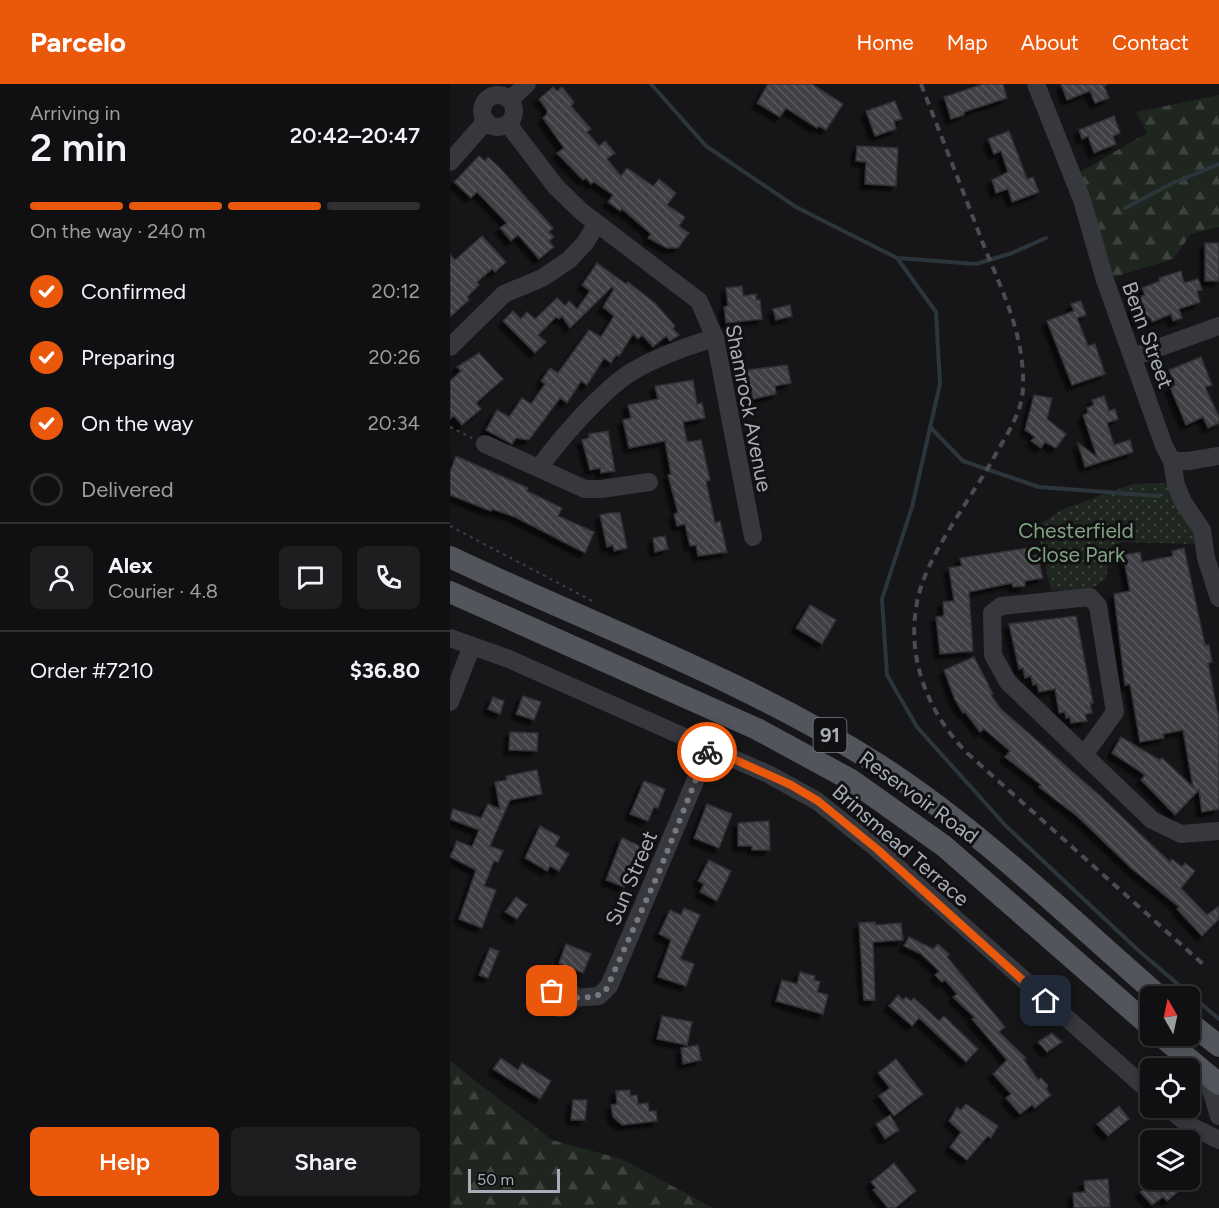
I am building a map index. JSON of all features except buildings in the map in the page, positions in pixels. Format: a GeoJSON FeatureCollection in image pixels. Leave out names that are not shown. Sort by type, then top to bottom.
{"type":"FeatureCollection","features":[{"type":"Feature","properties":{"kind":"main road","name":"Reservoir Road"},"geometry":{"type":"LineString","coordinates":[[450,557],[727,681],[827,733],[880,766],[969,831],[1147,986]]}},
{"type":"Feature","properties":{"kind":"main road","name":"Reservoir Road"},"geometry":{"type":"LineString","coordinates":[[450,592],[746,724],[804,752],[851,780],[944,846],[1140,1017]]}},
{"type":"Feature","properties":{"kind":"main road"},"geometry":{"type":"LineString","coordinates":[[1071,920],[1108,962],[1140,992]]}},
{"type":"Feature","properties":{"kind":"main road"},"geometry":{"type":"LineString","coordinates":[[1200,1031],[1219,1046]]}},
{"type":"Feature","properties":{"kind":"main road"},"geometry":{"type":"LineString","coordinates":[[1177,1046],[1215,1071]]}},
{"type":"Feature","properties":{"kind":"main road"},"geometry":{"type":"LineString","coordinates":[[1198,1046],[1215,1071]]}},
{"type":"Feature","properties":{"kind":"street"},"geometry":{"type":"LineString","coordinates":[[510,100],[527,84]]}},
{"type":"Feature","properties":{"kind":"street","name":"Benn Street"},"geometry":{"type":"LineString","coordinates":[[1036,84],[1082,200],[1105,280],[1164,446],[1172,461],[1176,485],[1183,502],[1202,530],[1206,558],[1219,598]]}},
{"type":"Feature","properties":{"kind":"street"},"geometry":{"type":"LineString","coordinates":[[483,91],[510,100],[514,112],[508,124],[495,127],[486,121],[482,111],[483,91]]}},
{"type":"Feature","properties":{"kind":"street"},"geometry":{"type":"LineString","coordinates":[[450,162],[486,121]]}},
{"type":"Feature","properties":{"kind":"street","name":"Shamrock Avenue"},"geometry":{"type":"LineString","coordinates":[[508,124],[556,187],[596,225],[692,294],[705,312],[715,338],[753,537]]}},
{"type":"Feature","properties":{"kind":"street"},"geometry":{"type":"LineString","coordinates":[[450,347],[504,294],[542,278],[569,260],[596,225]]}},
{"type":"Feature","properties":{"kind":"street"},"geometry":{"type":"LineString","coordinates":[[1133,357],[1219,326]]}},
{"type":"Feature","properties":{"kind":"street"},"geometry":{"type":"LineString","coordinates":[[539,468],[555,446],[624,377],[648,363],[715,338]]}},
{"type":"Feature","properties":{"kind":"street"},"geometry":{"type":"LineString","coordinates":[[485,444],[585,489],[649,482]]}},
{"type":"Feature","properties":{"kind":"street"},"geometry":{"type":"LineString","coordinates":[[1172,461],[1219,456]]}},
{"type":"Feature","properties":{"kind":"street"},"geometry":{"type":"LineString","coordinates":[[1084,755],[1115,712],[1098,606],[1090,597],[1001,606],[992,613],[993,655],[1008,682],[1084,755],[1152,820],[1181,834],[1219,831]]}},
{"type":"Feature","properties":{"kind":"street","name":"Brinsmead Terrace"},"geometry":{"type":"LineString","coordinates":[[450,638],[509,659],[791,785],[818,801],[877,849],[1140,1083]]}},
{"type":"Feature","properties":{"kind":"street"},"geometry":{"type":"LineString","coordinates":[[450,702],[472,646]]}},
{"type":"Feature","properties":{"kind":"street","name":"Sun Street"},"geometry":{"type":"LineString","coordinates":[[573,998],[599,996],[609,986],[709,748]]}},
{"type":"Feature","properties":{"kind":"street"},"geometry":{"type":"LineString","coordinates":[[1215,1071],[1219,1116]]}},
{"type":"Feature","properties":{"kind":"street"},"geometry":{"type":"LineString","coordinates":[[1180,1118],[1218,1142]]}},
{"type":"Feature","properties":{"kind":"path"},"geometry":{"type":"LineString","coordinates":[[450,427],[485,444]]}},
{"type":"Feature","properties":{"kind":"path"},"geometry":{"type":"LineString","coordinates":[[450,526],[598,603]]}},
{"type":"Feature","properties":{"kind":"green space"},"geometry":{"type":"Polygon","coordinates":[[[1219,95],[1219,227],[1191,234],[1173,259],[1105,280],[1080,172],[1147,133],[1136,112],[1219,95]]]}},
{"type":"Feature","properties":{"kind":"green space","name":"Chesterfield Close Park"},"geometry":{"type":"Polygon","coordinates":[[[1170,483],[1186,512],[1196,544],[1122,542],[1111,548],[1106,579],[1087,591],[1051,590],[1037,526],[1063,509],[1133,484],[1170,483]]]}},
{"type":"Feature","properties":{"kind":"green space"},"geometry":{"type":"Polygon","coordinates":[[[450,1061],[552,1140],[622,1159],[713,1208],[450,1208],[450,1061]]]}},
{"type":"Feature","properties":{"kind":"waterway"},"geometry":{"type":"LineString","coordinates":[[651,84],[706,146],[796,207],[897,258],[976,264],[1012,253],[1046,238]]}},
{"type":"Feature","properties":{"kind":"waterway"},"geometry":{"type":"LineString","coordinates":[[1125,208],[1173,183],[1219,164]]}},
{"type":"Feature","properties":{"kind":"waterway"},"geometry":{"type":"LineString","coordinates":[[897,258],[936,312],[940,384],[912,507],[882,599],[887,675],[917,727],[1006,826],[1139,951],[1219,1019]]}},
{"type":"Feature","properties":{"kind":"waterway"},"geometry":{"type":"LineString","coordinates":[[930,427],[963,461],[1039,487],[1159,496]]}},
{"type":"Feature","properties":{"kind":"railway"},"geometry":{"type":"LineString","coordinates":[[921,84],[1010,312],[1023,368],[1022,398],[1012,425],[946,535],[923,581],[914,627],[915,650],[927,694],[951,734],[966,752],[1204,965]]}},
{"type":"Feature","properties":{"kind":"way so far"},"geometry":{"type":"LineString","coordinates":[[552,991],[561,986],[568,988],[573,998],[583,998],[599,996],[609,986],[659,872],[707,752]]}},
{"type":"Feature","properties":{"kind":"route"},"geometry":{"type":"LineString","coordinates":[[707,752],[709,748],[768,774],[818,801],[877,849],[1046,1001]]}}]}
